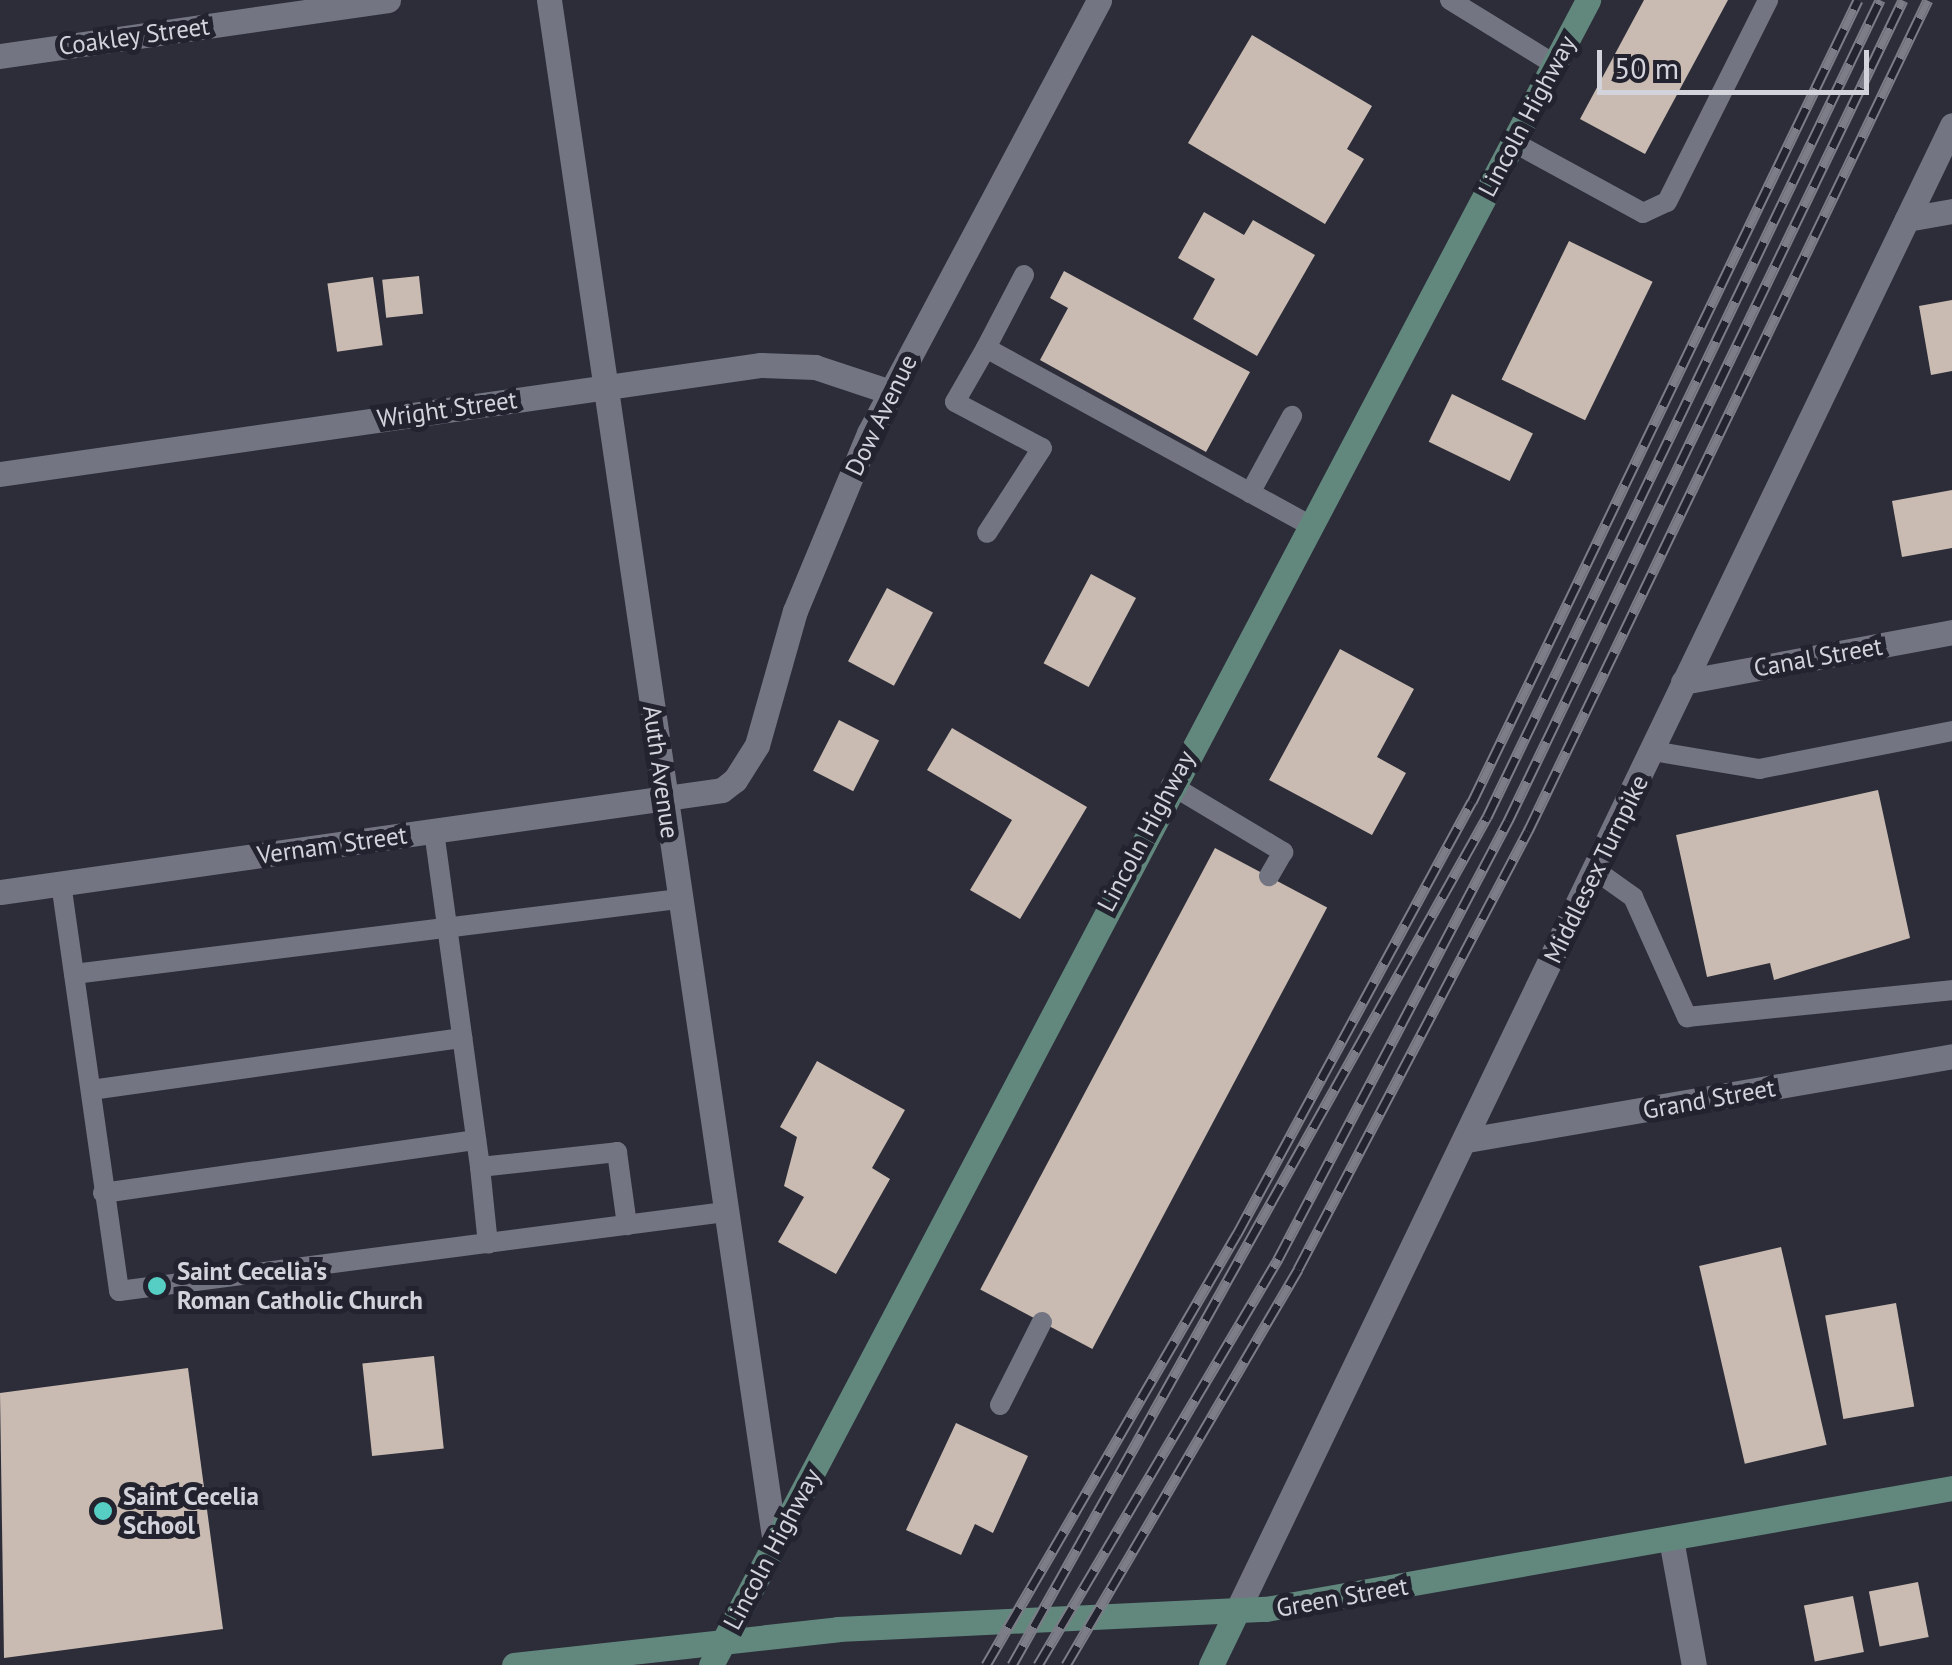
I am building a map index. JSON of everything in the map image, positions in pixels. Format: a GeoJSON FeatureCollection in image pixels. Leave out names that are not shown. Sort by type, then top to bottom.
{"type":"FeatureCollection","features":[{"type":"Feature","properties":{"kind":"main road","name":"Lincoln Highway"},"geometry":{"type":"LineString","coordinates":[[712,1665],[1171,784],[1588,0]]}},
{"type":"Feature","properties":{"kind":"main road","name":"Green Street"},"geometry":{"type":"LineString","coordinates":[[514,1665],[724,1641],[1236,1613],[1952,1488]]}},
{"type":"Feature","properties":{"kind":"main road"},"geometry":{"type":"LineString","coordinates":[[1211,1665],[1236,1613]]}},
{"type":"Feature","properties":{"kind":"street","name":"Coakley Street"},"geometry":{"type":"LineString","coordinates":[[0,56],[388,0]]}},
{"type":"Feature","properties":{"kind":"street","name":"Auth Avenue"},"geometry":{"type":"LineString","coordinates":[[549,0],[775,1544]]}},
{"type":"Feature","properties":{"kind":"street","name":"Dow Avenue"},"geometry":{"type":"LineString","coordinates":[[665,798],[722,790],[745,770],[816,556],[890,392],[1099,0]]}},
{"type":"Feature","properties":{"kind":"street","name":"Middlesex Turnpike"},"geometry":{"type":"LineString","coordinates":[[1236,1613],[1467,1140],[1952,124]]}},
{"type":"Feature","properties":{"kind":"street"},"geometry":{"type":"LineString","coordinates":[[1907,220],[1952,211]]}},
{"type":"Feature","properties":{"kind":"street","name":"Wright Street"},"geometry":{"type":"LineString","coordinates":[[0,474],[790,363],[890,392]]}},
{"type":"Feature","properties":{"kind":"street","name":"Canal Street"},"geometry":{"type":"LineString","coordinates":[[1684,682],[1952,632]]}},
{"type":"Feature","properties":{"kind":"street","name":"Vernam Street"},"geometry":{"type":"LineString","coordinates":[[0,892],[665,798]]}},
{"type":"Feature","properties":{"kind":"street","name":"Grand Street"},"geometry":{"type":"LineString","coordinates":[[1467,1140],[1952,1056]]}},
{"type":"Feature","properties":{"kind":"street"},"geometry":{"type":"LineString","coordinates":[[1671,1539],[1694,1665]]}},
{"type":"Feature","properties":{"kind":"lane"},"geometry":{"type":"LineString","coordinates":[[1450,0],[1554,64]]}},
{"type":"Feature","properties":{"kind":"lane"},"geometry":{"type":"LineString","coordinates":[[1512,142],[1644,213],[1667,202],[1768,0]]}},
{"type":"Feature","properties":{"kind":"lane"},"geometry":{"type":"LineString","coordinates":[[987,533],[1042,448],[955,402],[1024,274]]}},
{"type":"Feature","properties":{"kind":"lane"},"geometry":{"type":"LineString","coordinates":[[986,348],[1309,525]]}},
{"type":"Feature","properties":{"kind":"lane"},"geometry":{"type":"LineString","coordinates":[[1250,493],[1292,416]]}},
{"type":"Feature","properties":{"kind":"lane"},"geometry":{"type":"LineString","coordinates":[[1652,751],[1759,769],[1952,732]]}},
{"type":"Feature","properties":{"kind":"lane"},"geometry":{"type":"LineString","coordinates":[[1171,784],[1283,852],[1269,876]]}},
{"type":"Feature","properties":{"kind":"lane"},"geometry":{"type":"LineString","coordinates":[[434,831],[488,1244]]}},
{"type":"Feature","properties":{"kind":"lane"},"geometry":{"type":"LineString","coordinates":[[1594,870],[1633,897],[1686,1017],[1952,990]]}},
{"type":"Feature","properties":{"kind":"lane"},"geometry":{"type":"LineString","coordinates":[[61,883],[120,1291],[725,1212]]}},
{"type":"Feature","properties":{"kind":"lane"},"geometry":{"type":"LineString","coordinates":[[74,974],[679,899]]}},
{"type":"Feature","properties":{"kind":"lane"},"geometry":{"type":"LineString","coordinates":[[91,1090],[462,1038]]}},
{"type":"Feature","properties":{"kind":"lane"},"geometry":{"type":"LineString","coordinates":[[103,1193],[476,1140]]}},
{"type":"Feature","properties":{"kind":"lane"},"geometry":{"type":"LineString","coordinates":[[480,1167],[617,1152],[627,1226]]}},
{"type":"Feature","properties":{"kind":"lane"},"geometry":{"type":"LineString","coordinates":[[1000,1405],[1042,1322]]}},
{"type":"Feature","properties":{"kind":"building"},"geometry":{"type":"Polygon","coordinates":[[[1644,0],[1728,0],[1645,154],[1580,119],[1644,0]]]}},
{"type":"Feature","properties":{"kind":"building"},"geometry":{"type":"Polygon","coordinates":[[[1252,35],[1372,106],[1347,149],[1364,159],[1325,224],[1188,143],[1252,35]]]}},
{"type":"Feature","properties":{"kind":"building"},"geometry":{"type":"Polygon","coordinates":[[[1204,212],[1244,235],[1253,220],[1315,255],[1257,356],[1193,319],[1215,279],[1178,258],[1204,212]]]}},
{"type":"Feature","properties":{"kind":"building"},"geometry":{"type":"Polygon","coordinates":[[[1569,241],[1653,282],[1585,420],[1501,379],[1569,241]]]}},
{"type":"Feature","properties":{"kind":"building"},"geometry":{"type":"Polygon","coordinates":[[[1064,271],[1250,372],[1206,452],[1040,360],[1068,308],[1050,298],[1064,271]]]}},
{"type":"Feature","properties":{"kind":"building"},"geometry":{"type":"Polygon","coordinates":[[[419,276],[423,314],[386,318],[382,280],[419,276]]]}},
{"type":"Feature","properties":{"kind":"building"},"geometry":{"type":"Polygon","coordinates":[[[373,277],[383,345],[337,352],[327,283],[373,277]]]}},
{"type":"Feature","properties":{"kind":"building"},"geometry":{"type":"Polygon","coordinates":[[[1952,300],[1952,371],[1931,375],[1919,306],[1952,300]]]}},
{"type":"Feature","properties":{"kind":"building"},"geometry":{"type":"Polygon","coordinates":[[[1452,394],[1533,433],[1510,481],[1429,442],[1452,394]]]}},
{"type":"Feature","properties":{"kind":"building"},"geometry":{"type":"Polygon","coordinates":[[[1952,490],[1952,548],[1902,557],[1892,501],[1952,490]]]}},
{"type":"Feature","properties":{"kind":"building"},"geometry":{"type":"Polygon","coordinates":[[[1091,574],[1136,598],[1089,687],[1044,663],[1091,574]]]}},
{"type":"Feature","properties":{"kind":"building"},"geometry":{"type":"Polygon","coordinates":[[[887,588],[933,612],[894,686],[848,661],[887,588]]]}},
{"type":"Feature","properties":{"kind":"building"},"geometry":{"type":"Polygon","coordinates":[[[1340,649],[1414,689],[1377,757],[1406,773],[1372,835],[1269,780],[1340,649]]]}},
{"type":"Feature","properties":{"kind":"building"},"geometry":{"type":"Polygon","coordinates":[[[839,720],[879,740],[853,791],[813,771],[839,720]]]}},
{"type":"Feature","properties":{"kind":"building"},"geometry":{"type":"Polygon","coordinates":[[[952,728],[1087,807],[1020,919],[970,890],[1012,820],[927,770],[952,728]]]}},
{"type":"Feature","properties":{"kind":"building"},"geometry":{"type":"Polygon","coordinates":[[[1878,790],[1910,938],[1774,980],[1770,963],[1707,977],[1676,835],[1878,790]]]}},
{"type":"Feature","properties":{"kind":"building"},"geometry":{"type":"Polygon","coordinates":[[[1215,848],[1327,908],[1092,1349],[980,1289],[1215,848]]]}},
{"type":"Feature","properties":{"kind":"building"},"geometry":{"type":"Polygon","coordinates":[[[817,1061],[905,1110],[872,1168],[890,1179],[836,1274],[778,1242],[804,1197],[784,1186],[797,1137],[780,1127],[817,1061]]]}},
{"type":"Feature","properties":{"kind":"building"},"geometry":{"type":"Polygon","coordinates":[[[1781,1247],[1827,1445],[1745,1464],[1699,1266],[1781,1247]]]}},
{"type":"Feature","properties":{"kind":"building"},"geometry":{"type":"Polygon","coordinates":[[[1896,1303],[1914,1406],[1843,1419],[1825,1316],[1896,1303]]]}},
{"type":"Feature","properties":{"kind":"building"},"geometry":{"type":"Polygon","coordinates":[[[434,1356],[444,1448],[372,1456],[362,1364],[434,1356]]]}},
{"type":"Feature","properties":{"kind":"building","name":"Saint Cecelia School"},"geometry":{"type":"Polygon","coordinates":[[[188,1368],[223,1629],[4,1658],[0,1393],[188,1368]]]}},
{"type":"Feature","properties":{"kind":"building"},"geometry":{"type":"Polygon","coordinates":[[[956,1423],[1028,1456],[993,1533],[975,1524],[961,1555],[906,1530],[956,1423]]]}},
{"type":"Feature","properties":{"kind":"building"},"geometry":{"type":"Polygon","coordinates":[[[1918,1582],[1929,1637],[1880,1647],[1869,1592],[1918,1582]]]}},
{"type":"Feature","properties":{"kind":"building"},"geometry":{"type":"Polygon","coordinates":[[[1853,1596],[1864,1652],[1815,1661],[1804,1606],[1853,1596]]]}},
{"type":"Feature","properties":{"kind":"railway"},"geometry":{"type":"LineString","coordinates":[[986,1665],[1237,1234],[1472,802],[1858,0]]}},
{"type":"Feature","properties":{"kind":"railway"},"geometry":{"type":"LineString","coordinates":[[1012,1665],[1487,817],[1880,0]]}},
{"type":"Feature","properties":{"kind":"railway"},"geometry":{"type":"LineString","coordinates":[[1038,1665],[1278,1259],[1508,821],[1903,0]]}},
{"type":"Feature","properties":{"kind":"railway"},"geometry":{"type":"LineString","coordinates":[[1066,1665],[1298,1269],[1528,831],[1928,0]]}},
{"type":"Feature","properties":{"kind":"place","name":"Saint Cecelia's Roman Catholic Church"},"geometry":{"type":"Point","coordinates":[157,1286]}},
{"type":"Feature","properties":{"kind":"place","name":"Saint Cecelia School"},"geometry":{"type":"Point","coordinates":[103,1511]}}]}
